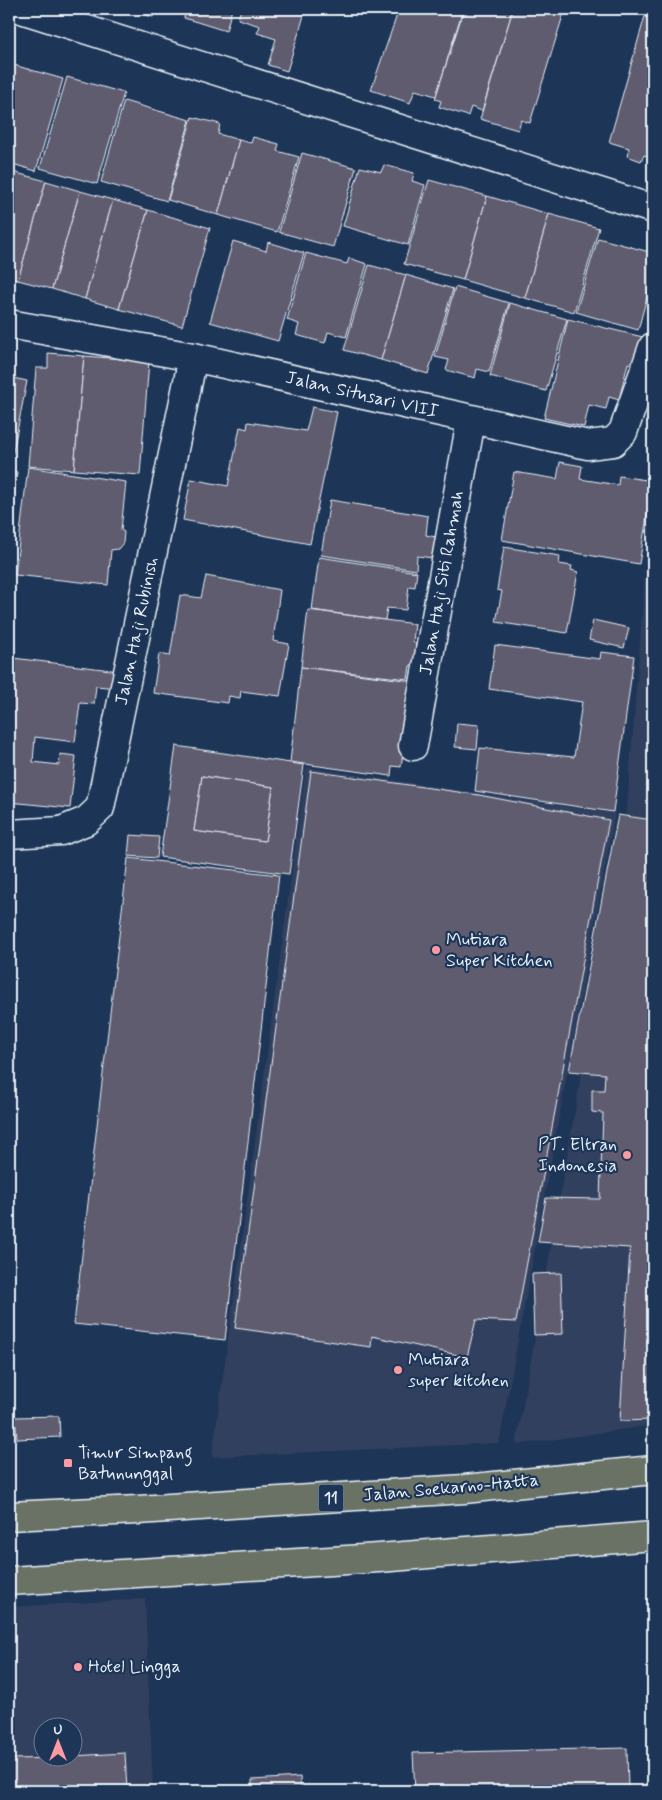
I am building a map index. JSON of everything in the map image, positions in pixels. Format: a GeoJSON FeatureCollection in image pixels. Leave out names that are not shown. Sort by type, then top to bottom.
{"type":"FeatureCollection","features":[{"type":"Feature","properties":{"kind":"highway","name":"Jalan Soekarno-Hatta"},"geometry":{"type":"LineString","coordinates":[[9,1516],[138,1510],[454,1490],[653,1470]]}},
{"type":"Feature","properties":{"kind":"highway"},"geometry":{"type":"LineString","coordinates":[[9,1581],[379,1558],[653,1536]]}},
{"type":"Feature","properties":{"kind":"street"},"geometry":{"type":"LineString","coordinates":[[21,9],[653,209]]}},
{"type":"Feature","properties":{"kind":"street","name":"Jalan Situsari VIII"},"geometry":{"type":"LineString","coordinates":[[9,324],[193,357],[588,445],[613,442],[623,432],[653,347]]}},
{"type":"Feature","properties":{"kind":"street","name":"Jalan Haji Rubinish"},"geometry":{"type":"LineString","coordinates":[[9,834],[61,831],[86,821],[100,808],[193,357]]}},
{"type":"Feature","properties":{"kind":"street","name":"Jalan Haji Siti Rahmah"},"geometry":{"type":"LineString","coordinates":[[413,746],[471,420]]}},
{"type":"Feature","properties":{"kind":"shaded area"},"geometry":{"type":"Polygon","coordinates":[[[653,474],[653,1425],[516,1445],[626,821],[653,474]]]}},
{"type":"Feature","properties":{"kind":"shaded area","name":"Mutiara Super Kitchen"},"geometry":{"type":"Polygon","coordinates":[[[306,767],[615,814],[499,1443],[212,1457],[306,767]]]}},
{"type":"Feature","properties":{"kind":"shaded area","name":"Hotel Lingga"},"geometry":{"type":"Polygon","coordinates":[[[145,1599],[153,1791],[9,1791],[9,1607],[145,1599]]]}},
{"type":"Feature","properties":{"kind":"building"},"geometry":{"type":"Polygon","coordinates":[[[132,9],[155,9],[153,17],[132,11],[132,9]]]}},
{"type":"Feature","properties":{"kind":"building"},"geometry":{"type":"Polygon","coordinates":[[[186,9],[232,9],[226,31],[184,18],[186,9]]]}},
{"type":"Feature","properties":{"kind":"building"},"geometry":{"type":"Polygon","coordinates":[[[241,9],[306,9],[287,71],[268,65],[276,39],[257,33],[260,26],[238,19],[241,9]]]}},
{"type":"Feature","properties":{"kind":"building"},"geometry":{"type":"Polygon","coordinates":[[[399,9],[463,9],[436,96],[415,90],[410,103],[371,90],[399,9]]]}},
{"type":"Feature","properties":{"kind":"building"},"geometry":{"type":"Polygon","coordinates":[[[464,9],[513,9],[482,111],[471,107],[468,116],[439,107],[441,101],[435,99],[464,9]]]}},
{"type":"Feature","properties":{"kind":"building"},"geometry":{"type":"Polygon","coordinates":[[[513,9],[565,9],[530,123],[521,120],[518,130],[480,119],[513,9]]]}},
{"type":"Feature","properties":{"kind":"building"},"geometry":{"type":"Polygon","coordinates":[[[647,9],[653,9],[653,158],[644,155],[641,161],[627,156],[629,148],[609,142],[647,9]]]}},
{"type":"Feature","properties":{"kind":"building"},"geometry":{"type":"Polygon","coordinates":[[[10,64],[63,79],[36,171],[9,163],[10,64]]]}},
{"type":"Feature","properties":{"kind":"building"},"geometry":{"type":"Polygon","coordinates":[[[67,77],[124,93],[97,184],[40,168],[67,77]]]}},
{"type":"Feature","properties":{"kind":"building"},"geometry":{"type":"Polygon","coordinates":[[[124,101],[190,120],[167,201],[101,182],[124,101]]]}},
{"type":"Feature","properties":{"kind":"building"},"geometry":{"type":"Polygon","coordinates":[[[192,117],[220,124],[218,134],[239,140],[218,215],[168,200],[192,117]]]}},
{"type":"Feature","properties":{"kind":"building"},"geometry":{"type":"Polygon","coordinates":[[[253,137],[279,144],[277,151],[299,157],[277,232],[218,215],[239,140],[251,143],[253,137]]]}},
{"type":"Feature","properties":{"kind":"building"},"geometry":{"type":"Polygon","coordinates":[[[302,153],[356,168],[333,247],[279,232],[302,153]]]}},
{"type":"Feature","properties":{"kind":"building"},"geometry":{"type":"Polygon","coordinates":[[[384,165],[414,173],[412,181],[425,185],[408,245],[343,226],[360,167],[381,172],[384,165]]]}},
{"type":"Feature","properties":{"kind":"building"},"geometry":{"type":"Polygon","coordinates":[[[9,171],[46,181],[18,280],[9,277],[9,171]]]}},
{"type":"Feature","properties":{"kind":"building"},"geometry":{"type":"Polygon","coordinates":[[[429,180],[487,196],[463,280],[404,264],[429,180]]]}},
{"type":"Feature","properties":{"kind":"building"},"geometry":{"type":"Polygon","coordinates":[[[46,181],[80,191],[52,289],[18,280],[46,181]]]}},
{"type":"Feature","properties":{"kind":"building"},"geometry":{"type":"Polygon","coordinates":[[[80,191],[113,200],[85,299],[52,289],[80,191]]]}},
{"type":"Feature","properties":{"kind":"building"},"geometry":{"type":"Polygon","coordinates":[[[487,196],[549,214],[525,298],[463,280],[487,196]]]}},
{"type":"Feature","properties":{"kind":"building"},"geometry":{"type":"Polygon","coordinates":[[[113,200],[148,210],[119,309],[85,299],[113,200]]]}},
{"type":"Feature","properties":{"kind":"building"},"geometry":{"type":"Polygon","coordinates":[[[148,210],[210,228],[182,326],[119,309],[148,210]]]}},
{"type":"Feature","properties":{"kind":"building"},"geometry":{"type":"Polygon","coordinates":[[[549,214],[599,228],[574,312],[525,298],[549,214]]]}},
{"type":"Feature","properties":{"kind":"building"},"geometry":{"type":"Polygon","coordinates":[[[598,238],[653,253],[653,275],[638,330],[576,312],[598,238]]]}},
{"type":"Feature","properties":{"kind":"building"},"geometry":{"type":"Polygon","coordinates":[[[233,241],[266,251],[268,242],[304,253],[278,341],[210,322],[233,241]]]}},
{"type":"Feature","properties":{"kind":"building"},"geometry":{"type":"Polygon","coordinates":[[[306,253],[347,264],[349,258],[367,264],[346,337],[328,332],[325,343],[296,335],[299,324],[287,320],[306,253]]]}},
{"type":"Feature","properties":{"kind":"building"},"geometry":{"type":"Polygon","coordinates":[[[369,265],[406,275],[381,360],[344,350],[369,265]]]}},
{"type":"Feature","properties":{"kind":"building"},"geometry":{"type":"Polygon","coordinates":[[[406,275],[453,289],[428,374],[381,360],[406,275]]]}},
{"type":"Feature","properties":{"kind":"building"},"geometry":{"type":"Polygon","coordinates":[[[455,287],[509,303],[489,372],[477,369],[475,378],[446,370],[449,360],[435,357],[455,287]]]}},
{"type":"Feature","properties":{"kind":"building"},"geometry":{"type":"Polygon","coordinates":[[[510,303],[567,319],[546,391],[490,376],[510,303]]]}},
{"type":"Feature","properties":{"kind":"building"},"geometry":{"type":"Polygon","coordinates":[[[568,319],[647,338],[639,366],[628,363],[619,400],[609,397],[606,409],[589,405],[584,427],[544,418],[568,319]]]}},
{"type":"Feature","properties":{"kind":"building"},"geometry":{"type":"Polygon","coordinates":[[[48,353],[84,356],[74,470],[28,466],[36,368],[48,368],[48,353]]]}},
{"type":"Feature","properties":{"kind":"building"},"geometry":{"type":"Polygon","coordinates":[[[84,356],[149,361],[140,475],[74,470],[84,356]]]}},
{"type":"Feature","properties":{"kind":"building"},"geometry":{"type":"Polygon","coordinates":[[[9,377],[27,381],[10,467],[9,467],[9,377]]]}},
{"type":"Feature","properties":{"kind":"building"},"geometry":{"type":"Polygon","coordinates":[[[312,407],[337,412],[310,544],[183,520],[191,479],[228,486],[240,427],[247,429],[248,422],[306,431],[312,407]]]}},
{"type":"Feature","properties":{"kind":"building"},"geometry":{"type":"Polygon","coordinates":[[[560,462],[582,466],[580,479],[618,485],[619,476],[653,481],[639,564],[502,540],[514,472],[557,479],[560,462]]]}},
{"type":"Feature","properties":{"kind":"building"},"geometry":{"type":"Polygon","coordinates":[[[28,467],[126,482],[121,530],[124,532],[123,543],[118,549],[111,550],[108,585],[15,575],[28,467]]]}},
{"type":"Feature","properties":{"kind":"building"},"geometry":{"type":"Polygon","coordinates":[[[9,470],[17,472],[9,529],[9,470]]]}},
{"type":"Feature","properties":{"kind":"building"},"geometry":{"type":"Polygon","coordinates":[[[330,500],[428,516],[426,535],[436,537],[433,558],[417,556],[416,570],[321,555],[330,500]]]}},
{"type":"Feature","properties":{"kind":"building"},"geometry":{"type":"Polygon","coordinates":[[[504,547],[560,556],[559,564],[572,566],[571,570],[578,572],[567,633],[496,622],[502,591],[497,590],[504,547]]]}},
{"type":"Feature","properties":{"kind":"building"},"geometry":{"type":"Polygon","coordinates":[[[319,557],[417,572],[415,587],[409,586],[406,610],[387,608],[385,620],[312,610],[319,557]]]}},
{"type":"Feature","properties":{"kind":"building"},"geometry":{"type":"Polygon","coordinates":[[[206,576],[280,590],[273,641],[289,644],[280,696],[241,691],[240,698],[229,696],[228,703],[153,693],[159,654],[170,656],[180,595],[201,598],[206,576]]]}},
{"type":"Feature","properties":{"kind":"building"},"geometry":{"type":"Polygon","coordinates":[[[308,610],[415,624],[413,641],[416,645],[417,657],[415,663],[410,666],[408,679],[301,667],[308,610]]]}},
{"type":"Feature","properties":{"kind":"building"},"geometry":{"type":"Polygon","coordinates":[[[593,620],[629,628],[624,648],[589,640],[593,620]]]}},
{"type":"Feature","properties":{"kind":"building"},"geometry":{"type":"Polygon","coordinates":[[[495,645],[600,659],[601,652],[634,656],[613,812],[475,791],[480,748],[574,757],[582,702],[489,689],[495,645]]]}},
{"type":"Feature","properties":{"kind":"building"},"geometry":{"type":"Polygon","coordinates":[[[13,658],[119,671],[117,688],[96,686],[94,704],[80,703],[75,742],[35,737],[33,762],[59,765],[60,754],[76,756],[70,808],[9,802],[9,701],[13,658]]]}},
{"type":"Feature","properties":{"kind":"building"},"geometry":{"type":"Polygon","coordinates":[[[301,667],[413,681],[401,767],[392,766],[391,776],[290,762],[301,667]]]}},
{"type":"Feature","properties":{"kind":"building"},"geometry":{"type":"Polygon","coordinates":[[[457,723],[479,725],[477,749],[455,747],[457,723]]]}},
{"type":"Feature","properties":{"kind":"building"},"geometry":{"type":"Polygon","coordinates":[[[176,746],[304,765],[289,874],[160,857],[176,746]],[[202,776],[194,831],[265,841],[273,787],[202,776]]]}},
{"type":"Feature","properties":{"kind":"building","name":"Mutiara Super Kitchen"},"geometry":{"type":"Polygon","coordinates":[[[311,771],[479,795],[609,820],[516,1322],[476,1320],[467,1357],[372,1336],[371,1347],[235,1328],[311,771]]]}},
{"type":"Feature","properties":{"kind":"building"},"geometry":{"type":"Polygon","coordinates":[[[202,776],[273,787],[265,841],[194,831],[202,776]]]}},
{"type":"Feature","properties":{"kind":"building","name":"PT. Eltran Indonesia"},"geometry":{"type":"Polygon","coordinates":[[[618,815],[653,820],[653,1420],[620,1421],[630,1248],[538,1242],[546,1198],[600,1199],[603,1113],[592,1112],[592,1090],[604,1090],[605,1074],[569,1071],[618,815]]]}},
{"type":"Feature","properties":{"kind":"building"},"geometry":{"type":"Polygon","coordinates":[[[130,835],[159,837],[157,858],[128,856],[130,835]]]}},
{"type":"Feature","properties":{"kind":"building"},"geometry":{"type":"Polygon","coordinates":[[[128,858],[279,875],[225,1340],[74,1324],[128,858]]]}},
{"type":"Feature","properties":{"kind":"building"},"geometry":{"type":"Polygon","coordinates":[[[561,1273],[563,1334],[534,1335],[532,1274],[561,1273]]]}},
{"type":"Feature","properties":{"kind":"building"},"geometry":{"type":"Polygon","coordinates":[[[59,1416],[60,1437],[17,1439],[15,1417],[59,1416]]]}},
{"type":"Feature","properties":{"kind":"building"},"geometry":{"type":"Polygon","coordinates":[[[627,1748],[628,1791],[415,1791],[413,1753],[627,1748]]]}},
{"type":"Feature","properties":{"kind":"building"},"geometry":{"type":"Polygon","coordinates":[[[125,1753],[127,1791],[9,1791],[9,1759],[32,1759],[32,1768],[82,1768],[82,1755],[125,1753]]]}},
{"type":"Feature","properties":{"kind":"building"},"geometry":{"type":"Polygon","coordinates":[[[300,1777],[301,1791],[252,1791],[252,1780],[300,1777]]]}},
{"type":"Feature","properties":{"kind":"place","name":"Mutiara Super Kitchen"},"geometry":{"type":"Point","coordinates":[436,950]}},
{"type":"Feature","properties":{"kind":"place","name":"PT. Eltran Indonesia"},"geometry":{"type":"Point","coordinates":[627,1155]}},
{"type":"Feature","properties":{"kind":"place","name":"Mutiara super kitchen"},"geometry":{"type":"Point","coordinates":[398,1370]}},
{"type":"Feature","properties":{"kind":"place","name":"Timur Simpang Batununggal"},"geometry":{"type":"Point","coordinates":[68,1463]}},
{"type":"Feature","properties":{"kind":"place","name":"Hotel Lingga"},"geometry":{"type":"Point","coordinates":[78,1667]}}]}
